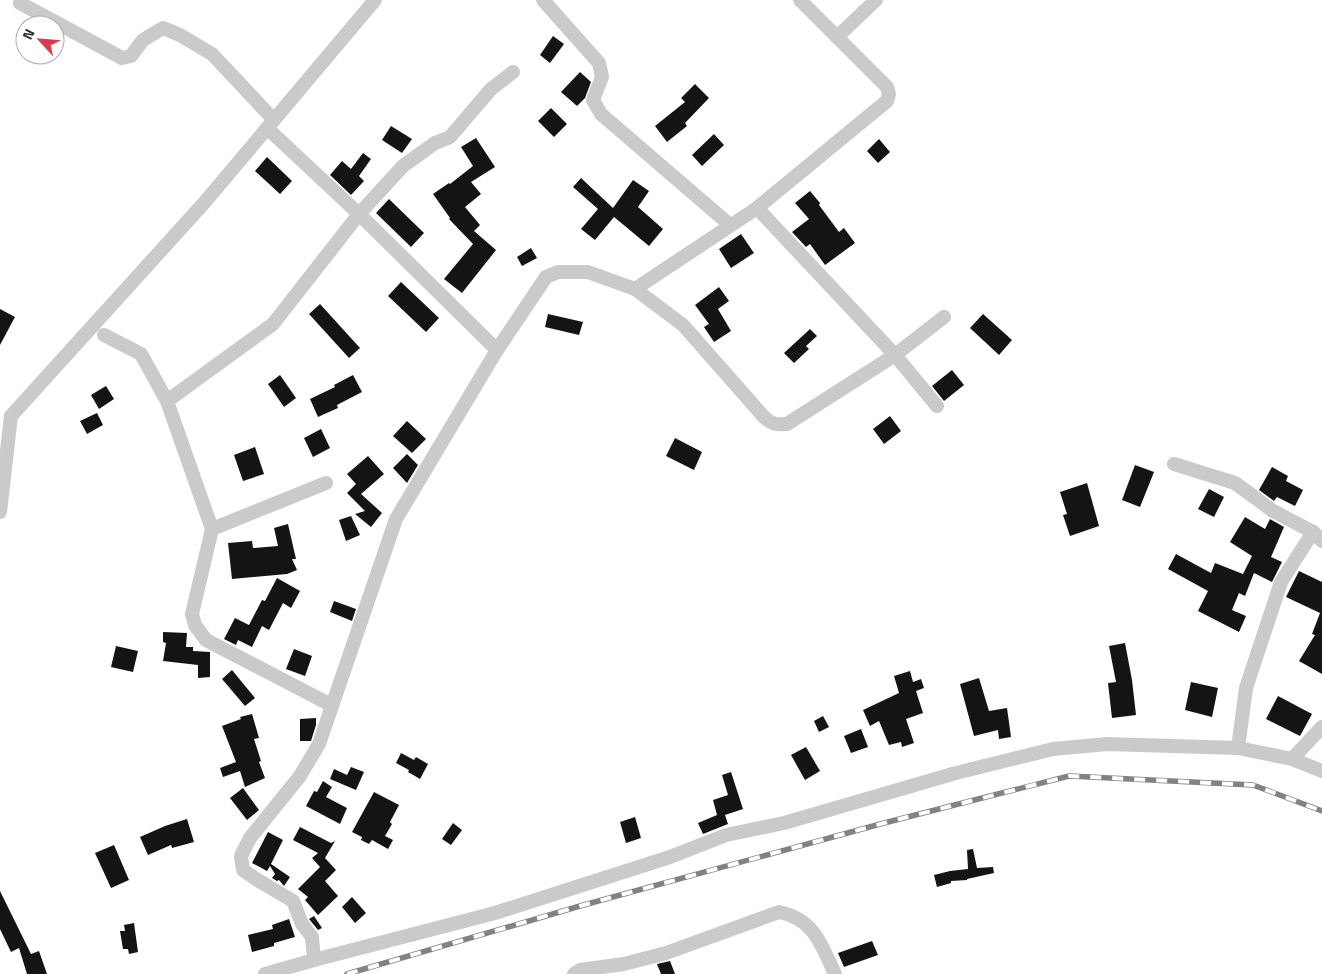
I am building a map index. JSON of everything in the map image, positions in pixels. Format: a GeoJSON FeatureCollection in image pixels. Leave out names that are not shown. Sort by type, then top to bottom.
{"type":"FeatureCollection","features":[{"type":"Feature","properties":{"kind":"street"},"geometry":{"type":"LineString","coordinates":[[21,0],[20,3],[122,58],[130,56],[143,40],[163,28],[180,35],[212,54],[271,124],[497,350]]}},
{"type":"Feature","properties":{"kind":"street"},"geometry":{"type":"LineString","coordinates":[[0,512],[11,416],[204,203],[376,0]]}},
{"type":"Feature","properties":{"kind":"street"},"geometry":{"type":"LineString","coordinates":[[543,0],[599,63],[602,77],[594,100],[601,114],[730,226]]}},
{"type":"Feature","properties":{"kind":"street"},"geometry":{"type":"LineString","coordinates":[[635,289],[757,208],[886,101],[889,94],[887,87],[800,0]]}},
{"type":"Feature","properties":{"kind":"street"},"geometry":{"type":"LineString","coordinates":[[837,37],[876,0]]}},
{"type":"Feature","properties":{"kind":"street"},"geometry":{"type":"LineString","coordinates":[[167,401],[273,324],[359,214],[403,166],[436,143],[450,137],[491,89],[513,72]]}},
{"type":"Feature","properties":{"kind":"street"},"geometry":{"type":"LineString","coordinates":[[757,208],[895,355],[937,406]]}},
{"type":"Feature","properties":{"kind":"street"},"geometry":{"type":"LineString","coordinates":[[314,960],[312,937],[302,924],[293,901],[256,880],[243,870],[241,856],[250,838],[305,768],[319,744],[396,519],[497,350],[546,277],[558,272],[588,272],[635,289],[683,325],[763,416],[770,423],[777,425],[786,424],[895,355],[944,317]]}},
{"type":"Feature","properties":{"kind":"street"},"geometry":{"type":"LineString","coordinates":[[104,335],[141,354],[167,401],[212,529],[192,614],[195,625],[206,640],[331,706]]}},
{"type":"Feature","properties":{"kind":"street"},"geometry":{"type":"LineString","coordinates":[[1174,464],[1235,483],[1273,511],[1317,537],[1280,582],[1246,688],[1238,748]]}},
{"type":"Feature","properties":{"kind":"street"},"geometry":{"type":"LineString","coordinates":[[212,529],[326,484]]}},
{"type":"Feature","properties":{"kind":"street"},"geometry":{"type":"LineString","coordinates":[[1292,759],[1322,727]]}},
{"type":"Feature","properties":{"kind":"street"},"geometry":{"type":"LineString","coordinates":[[265,974],[495,913],[670,857],[726,835],[784,823],[956,773],[1052,750],[1107,744],[1238,748],[1292,759],[1322,771]]}},
{"type":"Feature","properties":{"kind":"street"},"geometry":{"type":"LineString","coordinates":[[574,974],[580,970],[624,964],[666,953],[779,912],[792,915],[806,923],[816,936],[835,974]]}},
{"type":"Feature","properties":{"kind":"building"},"geometry":{"type":"Polygon","coordinates":[[[553,36],[564,44],[550,63],[540,55],[553,36]]]}},
{"type":"Feature","properties":{"kind":"building"},"geometry":{"type":"Polygon","coordinates":[[[580,72],[591,82],[585,98],[577,106],[561,92],[580,72]]]}},
{"type":"Feature","properties":{"kind":"building"},"geometry":{"type":"Polygon","coordinates":[[[695,84],[709,98],[685,123],[687,126],[667,142],[655,126],[685,102],[681,98],[695,84]]]}},
{"type":"Feature","properties":{"kind":"building"},"geometry":{"type":"Polygon","coordinates":[[[551,108],[567,124],[554,137],[538,121],[551,108]]]}},
{"type":"Feature","properties":{"kind":"building"},"geometry":{"type":"Polygon","coordinates":[[[391,126],[412,139],[402,153],[382,140],[391,126]]]}},
{"type":"Feature","properties":{"kind":"building"},"geometry":{"type":"Polygon","coordinates":[[[714,134],[724,145],[702,166],[692,155],[714,134]]]}},
{"type":"Feature","properties":{"kind":"building"},"geometry":{"type":"Polygon","coordinates":[[[476,138],[495,167],[471,182],[481,194],[465,207],[480,225],[474,231],[496,250],[462,293],[444,279],[473,244],[449,219],[433,194],[450,184],[473,166],[461,147],[476,138]]]}},
{"type":"Feature","properties":{"kind":"building"},"geometry":{"type":"Polygon","coordinates":[[[879,139],[890,152],[878,163],[867,151],[879,139]]]}},
{"type":"Feature","properties":{"kind":"building"},"geometry":{"type":"Polygon","coordinates":[[[363,153],[371,159],[359,176],[364,181],[351,195],[330,175],[342,161],[351,169],[363,153]]]}},
{"type":"Feature","properties":{"kind":"building"},"geometry":{"type":"Polygon","coordinates":[[[267,157],[292,181],[280,194],[255,171],[267,157]]]}},
{"type":"Feature","properties":{"kind":"building"},"geometry":{"type":"Polygon","coordinates":[[[581,178],[613,208],[633,180],[649,191],[638,207],[663,229],[649,246],[614,217],[595,240],[581,229],[598,209],[573,187],[581,178]]]}},
{"type":"Feature","properties":{"kind":"building"},"geometry":{"type":"Polygon","coordinates":[[[810,191],[839,232],[844,228],[855,243],[825,265],[810,244],[806,247],[792,232],[809,219],[795,203],[810,191]]]}},
{"type":"Feature","properties":{"kind":"building"},"geometry":{"type":"Polygon","coordinates":[[[389,199],[424,233],[411,247],[376,213],[389,199]]]}},
{"type":"Feature","properties":{"kind":"building"},"geometry":{"type":"Polygon","coordinates":[[[741,234],[754,253],[731,268],[719,249],[741,234]]]}},
{"type":"Feature","properties":{"kind":"building"},"geometry":{"type":"Polygon","coordinates":[[[531,248],[537,258],[522,266],[517,257],[531,248]]]}},
{"type":"Feature","properties":{"kind":"building"},"geometry":{"type":"Polygon","coordinates":[[[401,282],[439,318],[426,332],[388,296],[401,282]]]}},
{"type":"Feature","properties":{"kind":"building"},"geometry":{"type":"Polygon","coordinates":[[[719,287],[729,301],[718,309],[731,331],[714,342],[704,327],[709,324],[695,305],[719,287]]]}},
{"type":"Feature","properties":{"kind":"building"},"geometry":{"type":"Polygon","coordinates":[[[320,304],[360,348],[349,358],[309,314],[320,304]]]}},
{"type":"Feature","properties":{"kind":"building"},"geometry":{"type":"Polygon","coordinates":[[[0,309],[15,317],[0,345],[0,309]]]}},
{"type":"Feature","properties":{"kind":"building"},"geometry":{"type":"Polygon","coordinates":[[[548,314],[583,322],[579,335],[545,327],[548,314]]]}},
{"type":"Feature","properties":{"kind":"building"},"geometry":{"type":"Polygon","coordinates":[[[983,314],[1012,340],[999,355],[970,328],[983,314]]]}},
{"type":"Feature","properties":{"kind":"building"},"geometry":{"type":"Polygon","coordinates":[[[810,329],[817,336],[806,346],[809,349],[794,363],[784,353],[810,329]]]}},
{"type":"Feature","properties":{"kind":"building"},"geometry":{"type":"Polygon","coordinates":[[[952,370],[964,385],[944,401],[932,386],[952,370]]]}},
{"type":"Feature","properties":{"kind":"building"},"geometry":{"type":"Polygon","coordinates":[[[280,375],[296,398],[284,407],[268,384],[280,375]]]}},
{"type":"Feature","properties":{"kind":"building"},"geometry":{"type":"Polygon","coordinates":[[[353,375],[362,392],[337,405],[338,408],[318,417],[310,399],[335,387],[334,385],[353,375]]]}},
{"type":"Feature","properties":{"kind":"building"},"geometry":{"type":"Polygon","coordinates":[[[106,386],[114,399],[99,409],[91,395],[106,386]]]}},
{"type":"Feature","properties":{"kind":"building"},"geometry":{"type":"Polygon","coordinates":[[[97,413],[103,425],[87,434],[80,421],[97,413]]]}},
{"type":"Feature","properties":{"kind":"building"},"geometry":{"type":"Polygon","coordinates":[[[890,416],[901,431],[884,444],[873,429],[890,416]]]}},
{"type":"Feature","properties":{"kind":"building"},"geometry":{"type":"Polygon","coordinates":[[[407,421],[426,439],[412,453],[393,436],[407,421]]]}},
{"type":"Feature","properties":{"kind":"building"},"geometry":{"type":"Polygon","coordinates":[[[321,429],[330,448],[313,457],[304,438],[321,429]]]}},
{"type":"Feature","properties":{"kind":"building"},"geometry":{"type":"Polygon","coordinates":[[[675,438],[702,452],[694,470],[666,456],[675,438]]]}},
{"type":"Feature","properties":{"kind":"building"},"geometry":{"type":"Polygon","coordinates":[[[255,447],[264,474],[243,481],[234,455],[255,447]]]}},
{"type":"Feature","properties":{"kind":"building"},"geometry":{"type":"Polygon","coordinates":[[[407,454],[418,465],[407,483],[393,468],[407,454]]]}},
{"type":"Feature","properties":{"kind":"building"},"geometry":{"type":"Polygon","coordinates":[[[368,456],[384,474],[361,494],[382,513],[371,527],[355,514],[365,511],[347,493],[356,484],[347,474],[368,456]]]}},
{"type":"Feature","properties":{"kind":"building"},"geometry":{"type":"Polygon","coordinates":[[[1135,465],[1154,472],[1140,507],[1122,500],[1135,465]]]}},
{"type":"Feature","properties":{"kind":"building"},"geometry":{"type":"Polygon","coordinates":[[[1272,467],[1288,476],[1286,481],[1303,490],[1295,506],[1277,497],[1274,501],[1259,490],[1272,467]]]}},
{"type":"Feature","properties":{"kind":"building"},"geometry":{"type":"Polygon","coordinates":[[[1087,483],[1099,526],[1070,536],[1063,515],[1067,514],[1060,492],[1087,483]]]}},
{"type":"Feature","properties":{"kind":"building"},"geometry":{"type":"Polygon","coordinates":[[[1209,489],[1224,497],[1214,517],[1198,509],[1209,489]]]}},
{"type":"Feature","properties":{"kind":"building"},"geometry":{"type":"Polygon","coordinates":[[[351,516],[360,535],[346,541],[339,520],[351,516]]]}},
{"type":"Feature","properties":{"kind":"building"},"geometry":{"type":"Polygon","coordinates":[[[1245,517],[1265,529],[1270,519],[1284,527],[1271,557],[1282,562],[1272,582],[1254,573],[1245,596],[1239,593],[1232,610],[1246,616],[1239,632],[1198,611],[1208,591],[1168,569],[1176,554],[1211,573],[1215,563],[1243,574],[1252,556],[1230,542],[1245,517]]]}},
{"type":"Feature","properties":{"kind":"building"},"geometry":{"type":"Polygon","coordinates":[[[288,524],[296,559],[292,559],[297,570],[287,574],[232,579],[228,543],[252,541],[253,548],[278,546],[274,528],[288,524]]]}},
{"type":"Feature","properties":{"kind":"building"},"geometry":{"type":"Polygon","coordinates":[[[1299,571],[1322,582],[1322,674],[1299,661],[1315,635],[1312,634],[1320,613],[1286,597],[1299,571]]]}},
{"type":"Feature","properties":{"kind":"building"},"geometry":{"type":"Polygon","coordinates":[[[277,578],[300,591],[291,608],[283,603],[269,630],[262,626],[252,647],[238,640],[236,645],[224,639],[235,618],[249,625],[262,600],[265,601],[277,578]]]}},
{"type":"Feature","properties":{"kind":"building"},"geometry":{"type":"Polygon","coordinates":[[[334,601],[356,609],[352,621],[330,612],[334,601]]]}},
{"type":"Feature","properties":{"kind":"building"},"geometry":{"type":"Polygon","coordinates":[[[163,632],[187,633],[186,647],[193,647],[193,651],[210,652],[210,677],[198,678],[198,665],[163,661],[166,643],[163,642],[163,632]]]}},
{"type":"Feature","properties":{"kind":"building"},"geometry":{"type":"Polygon","coordinates":[[[1125,643],[1136,715],[1112,718],[1108,683],[1116,682],[1109,646],[1125,643]]]}},
{"type":"Feature","properties":{"kind":"building"},"geometry":{"type":"Polygon","coordinates":[[[116,646],[138,651],[133,672],[111,667],[116,646]]]}},
{"type":"Feature","properties":{"kind":"building"},"geometry":{"type":"Polygon","coordinates":[[[294,649],[312,656],[305,676],[286,669],[294,649]]]}},
{"type":"Feature","properties":{"kind":"building"},"geometry":{"type":"Polygon","coordinates":[[[232,670],[255,698],[245,706],[222,679],[232,670]]]}},
{"type":"Feature","properties":{"kind":"building"},"geometry":{"type":"Polygon","coordinates":[[[910,671],[913,682],[921,679],[924,688],[916,691],[923,713],[906,719],[914,743],[902,747],[901,742],[889,745],[879,721],[870,726],[863,710],[899,693],[894,676],[910,671]]]}},
{"type":"Feature","properties":{"kind":"building"},"geometry":{"type":"Polygon","coordinates":[[[979,678],[989,711],[1007,708],[1011,737],[999,739],[998,730],[974,736],[960,684],[979,678]]]}},
{"type":"Feature","properties":{"kind":"building"},"geometry":{"type":"Polygon","coordinates":[[[1191,682],[1218,688],[1212,717],[1185,710],[1191,682]]]}},
{"type":"Feature","properties":{"kind":"building"},"geometry":{"type":"Polygon","coordinates":[[[1278,696],[1312,714],[1300,736],[1266,719],[1278,696]]]}},
{"type":"Feature","properties":{"kind":"building"},"geometry":{"type":"Polygon","coordinates":[[[252,714],[259,738],[254,739],[265,778],[245,787],[240,771],[223,777],[220,768],[236,762],[222,726],[241,719],[240,717],[252,714]]]}},
{"type":"Feature","properties":{"kind":"building"},"geometry":{"type":"Polygon","coordinates":[[[823,716],[829,727],[819,732],[814,721],[823,716]]]}},
{"type":"Feature","properties":{"kind":"building"},"geometry":{"type":"Polygon","coordinates":[[[316,718],[311,741],[300,741],[300,719],[316,718]]]}},
{"type":"Feature","properties":{"kind":"building"},"geometry":{"type":"Polygon","coordinates":[[[861,729],[868,747],[851,753],[844,736],[861,729]]]}},
{"type":"Feature","properties":{"kind":"building"},"geometry":{"type":"Polygon","coordinates":[[[806,747],[820,771],[805,780],[791,755],[806,747]]]}},
{"type":"Feature","properties":{"kind":"building"},"geometry":{"type":"Polygon","coordinates":[[[401,753],[414,760],[416,757],[428,764],[420,779],[396,763],[401,753]]]}},
{"type":"Feature","properties":{"kind":"building"},"geometry":{"type":"Polygon","coordinates":[[[351,767],[364,772],[356,790],[330,779],[334,769],[347,775],[351,767]]]}},
{"type":"Feature","properties":{"kind":"building"},"geometry":{"type":"Polygon","coordinates":[[[731,772],[743,809],[725,815],[728,824],[703,834],[698,823],[717,815],[713,800],[728,795],[722,775],[731,772]]]}},
{"type":"Feature","properties":{"kind":"building"},"geometry":{"type":"Polygon","coordinates":[[[323,781],[332,787],[326,797],[347,808],[340,824],[306,806],[314,791],[317,792],[323,781]]]}},
{"type":"Feature","properties":{"kind":"building"},"geometry":{"type":"Polygon","coordinates":[[[243,788],[259,810],[247,820],[230,798],[243,788]]]}},
{"type":"Feature","properties":{"kind":"building"},"geometry":{"type":"Polygon","coordinates":[[[374,792],[399,805],[385,836],[393,840],[388,849],[372,840],[369,844],[361,840],[362,837],[352,832],[374,792]]]}},
{"type":"Feature","properties":{"kind":"building"},"geometry":{"type":"Polygon","coordinates":[[[635,817],[641,838],[626,843],[620,822],[635,817]]]}},
{"type":"Feature","properties":{"kind":"building"},"geometry":{"type":"Polygon","coordinates":[[[187,819],[194,842],[172,848],[171,845],[148,855],[140,837],[187,819]]]}},
{"type":"Feature","properties":{"kind":"building"},"geometry":{"type":"Polygon","coordinates":[[[453,823],[462,830],[451,845],[442,839],[453,823]]]}},
{"type":"Feature","properties":{"kind":"building"},"geometry":{"type":"Polygon","coordinates":[[[300,827],[331,843],[335,841],[325,858],[336,870],[325,881],[338,896],[318,915],[305,900],[308,897],[298,889],[320,867],[312,858],[318,853],[293,840],[300,827]]]}},
{"type":"Feature","properties":{"kind":"building"},"geometry":{"type":"Polygon","coordinates":[[[268,832],[283,840],[271,864],[290,877],[284,886],[279,880],[277,881],[272,878],[275,874],[270,866],[267,871],[252,863],[268,832]]]}},
{"type":"Feature","properties":{"kind":"building"},"geometry":{"type":"Polygon","coordinates":[[[114,845],[129,880],[111,888],[95,853],[114,845]]]}},
{"type":"Feature","properties":{"kind":"building"},"geometry":{"type":"Polygon","coordinates":[[[973,849],[977,868],[993,867],[994,873],[967,880],[951,881],[951,883],[937,887],[934,875],[968,869],[967,850],[973,849]]]}},
{"type":"Feature","properties":{"kind":"building"},"geometry":{"type":"Polygon","coordinates":[[[0,891],[31,954],[39,951],[47,974],[27,974],[19,948],[11,952],[0,929],[0,891]]]}},
{"type":"Feature","properties":{"kind":"building"},"geometry":{"type":"Polygon","coordinates":[[[352,897],[366,913],[355,923],[342,907],[352,897]]]}},
{"type":"Feature","properties":{"kind":"building"},"geometry":{"type":"Polygon","coordinates":[[[314,916],[322,928],[318,930],[309,919],[314,916]]]}},
{"type":"Feature","properties":{"kind":"building"},"geometry":{"type":"Polygon","coordinates":[[[289,919],[295,937],[274,943],[274,946],[252,952],[248,935],[273,929],[272,925],[289,919]]]}},
{"type":"Feature","properties":{"kind":"building"},"geometry":{"type":"Polygon","coordinates":[[[134,923],[138,952],[129,954],[128,949],[123,949],[120,931],[125,931],[124,925],[134,923]]]}},
{"type":"Feature","properties":{"kind":"building"},"geometry":{"type":"Polygon","coordinates":[[[872,941],[878,955],[844,967],[838,953],[872,941]]]}},
{"type":"Feature","properties":{"kind":"building"},"geometry":{"type":"Polygon","coordinates":[[[670,961],[675,974],[661,974],[657,964],[670,961]]]}},
{"type":"Feature","properties":{"kind":"railway"},"geometry":{"type":"LineString","coordinates":[[347,974],[580,906],[884,823],[1069,776],[1253,785],[1322,811]]}}]}
